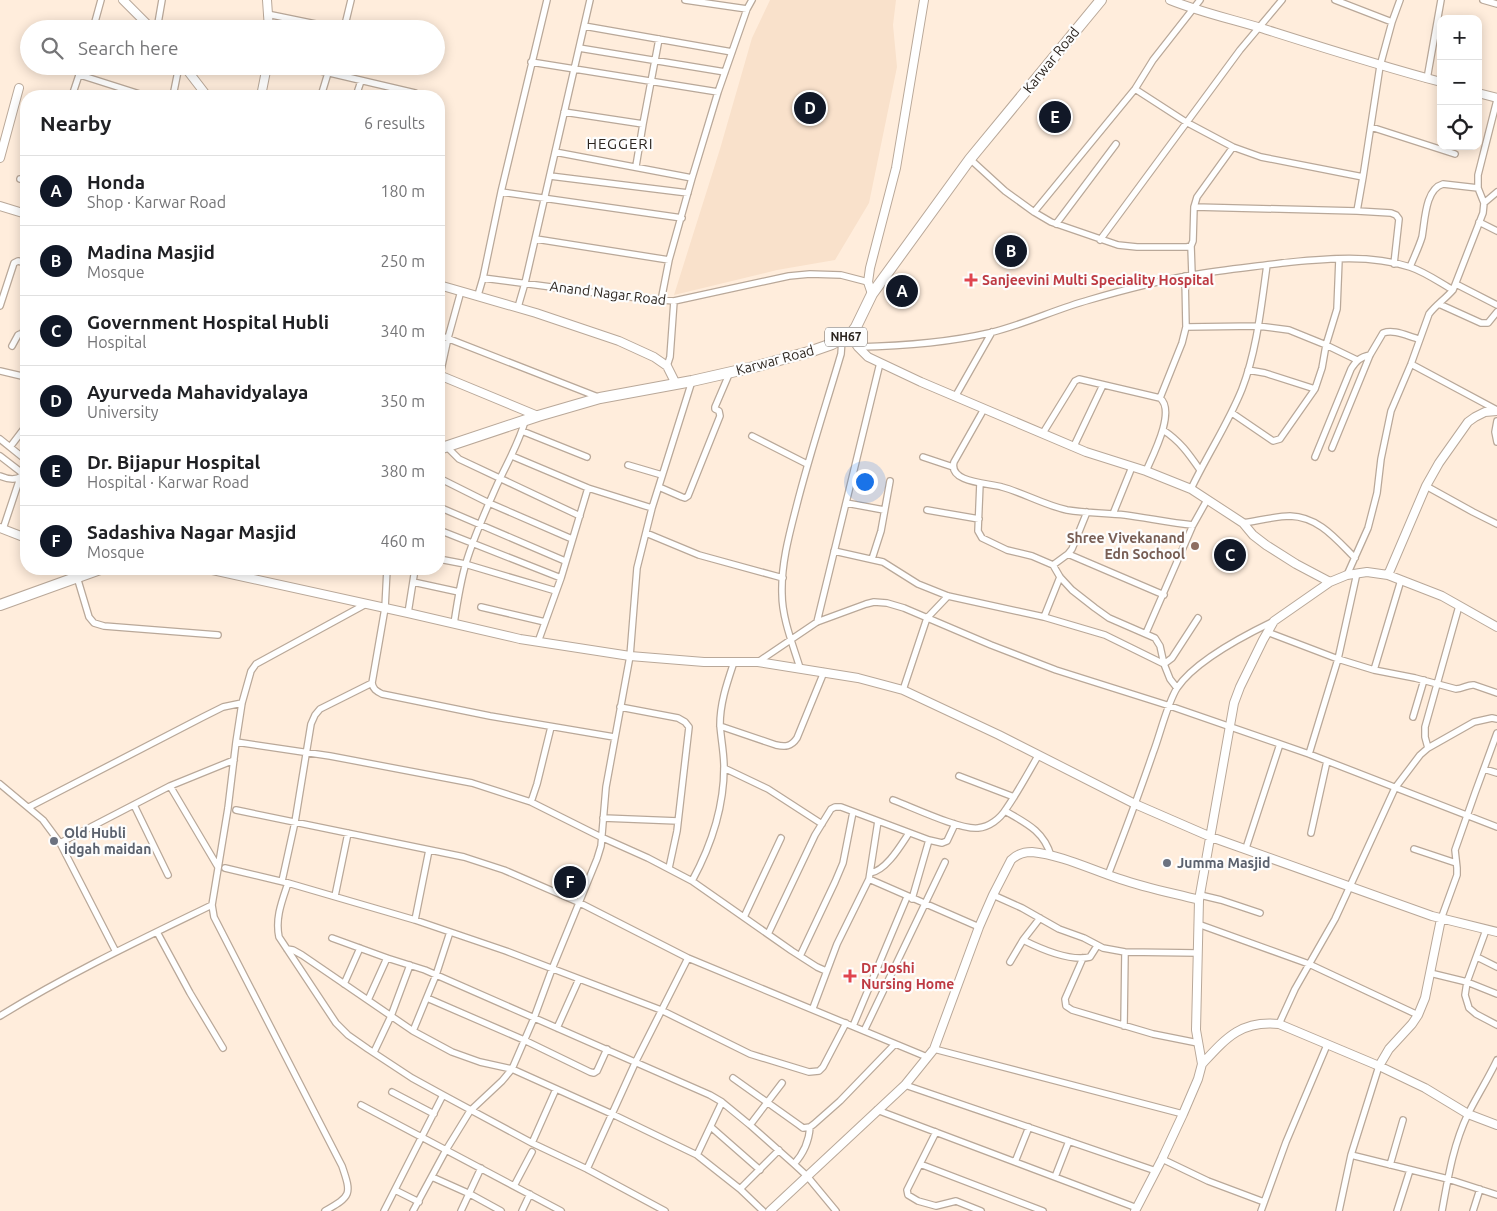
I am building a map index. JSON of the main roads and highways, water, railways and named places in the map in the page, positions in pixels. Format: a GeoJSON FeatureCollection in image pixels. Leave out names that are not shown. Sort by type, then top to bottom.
{"type":"FeatureCollection","features":[{"type":"Feature","properties":{"kind":"highway","name":"Karwar Road"},"geometry":{"type":"LineString","coordinates":[[445,445],[524,426],[538,416],[600,398],[730,372],[812,351],[846,337],[856,327],[872,294],[970,159],[1101,0]]}},
{"type":"Feature","properties":{"kind":"highway"},"geometry":{"type":"LineString","coordinates":[[0,605],[83,575]]}},
{"type":"Feature","properties":{"kind":"place","name":"Ayurveda Mahavidyalaya"},"geometry":{"type":"Point","coordinates":[810,108]}},
{"type":"Feature","properties":{"kind":"place","name":"Dr. Bijapur Hospital"},"geometry":{"type":"Point","coordinates":[1055,117]}},
{"type":"Feature","properties":{"kind":"place","name":"Madina Masjid"},"geometry":{"type":"Point","coordinates":[1011,251]}},
{"type":"Feature","properties":{"kind":"place","name":"Sanjeevini Multi Speciality Hospital"},"geometry":{"type":"Point","coordinates":[971,280]}},
{"type":"Feature","properties":{"kind":"place","name":"Honda"},"geometry":{"type":"Point","coordinates":[902,291]}},
{"type":"Feature","properties":{"kind":"place","name":"Shree Vivekanand Edn Sochool"},"geometry":{"type":"Point","coordinates":[1195,546]}},
{"type":"Feature","properties":{"kind":"place","name":"Government Hospital Hubli"},"geometry":{"type":"Point","coordinates":[1230,555]}},
{"type":"Feature","properties":{"kind":"place","name":"Old Hubli idgah maidan"},"geometry":{"type":"Point","coordinates":[54,841]}},
{"type":"Feature","properties":{"kind":"place","name":"Jumma Masjid"},"geometry":{"type":"Point","coordinates":[1167,863]}},
{"type":"Feature","properties":{"kind":"place","name":"Sadashiva Nagar Masjid"},"geometry":{"type":"Point","coordinates":[570,882]}},
{"type":"Feature","properties":{"kind":"place","name":"Dr Joshi Nursing Home"},"geometry":{"type":"Point","coordinates":[850,976]}},
{"type":"Feature","properties":{"kind":"district","name":"HEGGERI"},"geometry":{"type":"Point","coordinates":[620,144]}}]}
